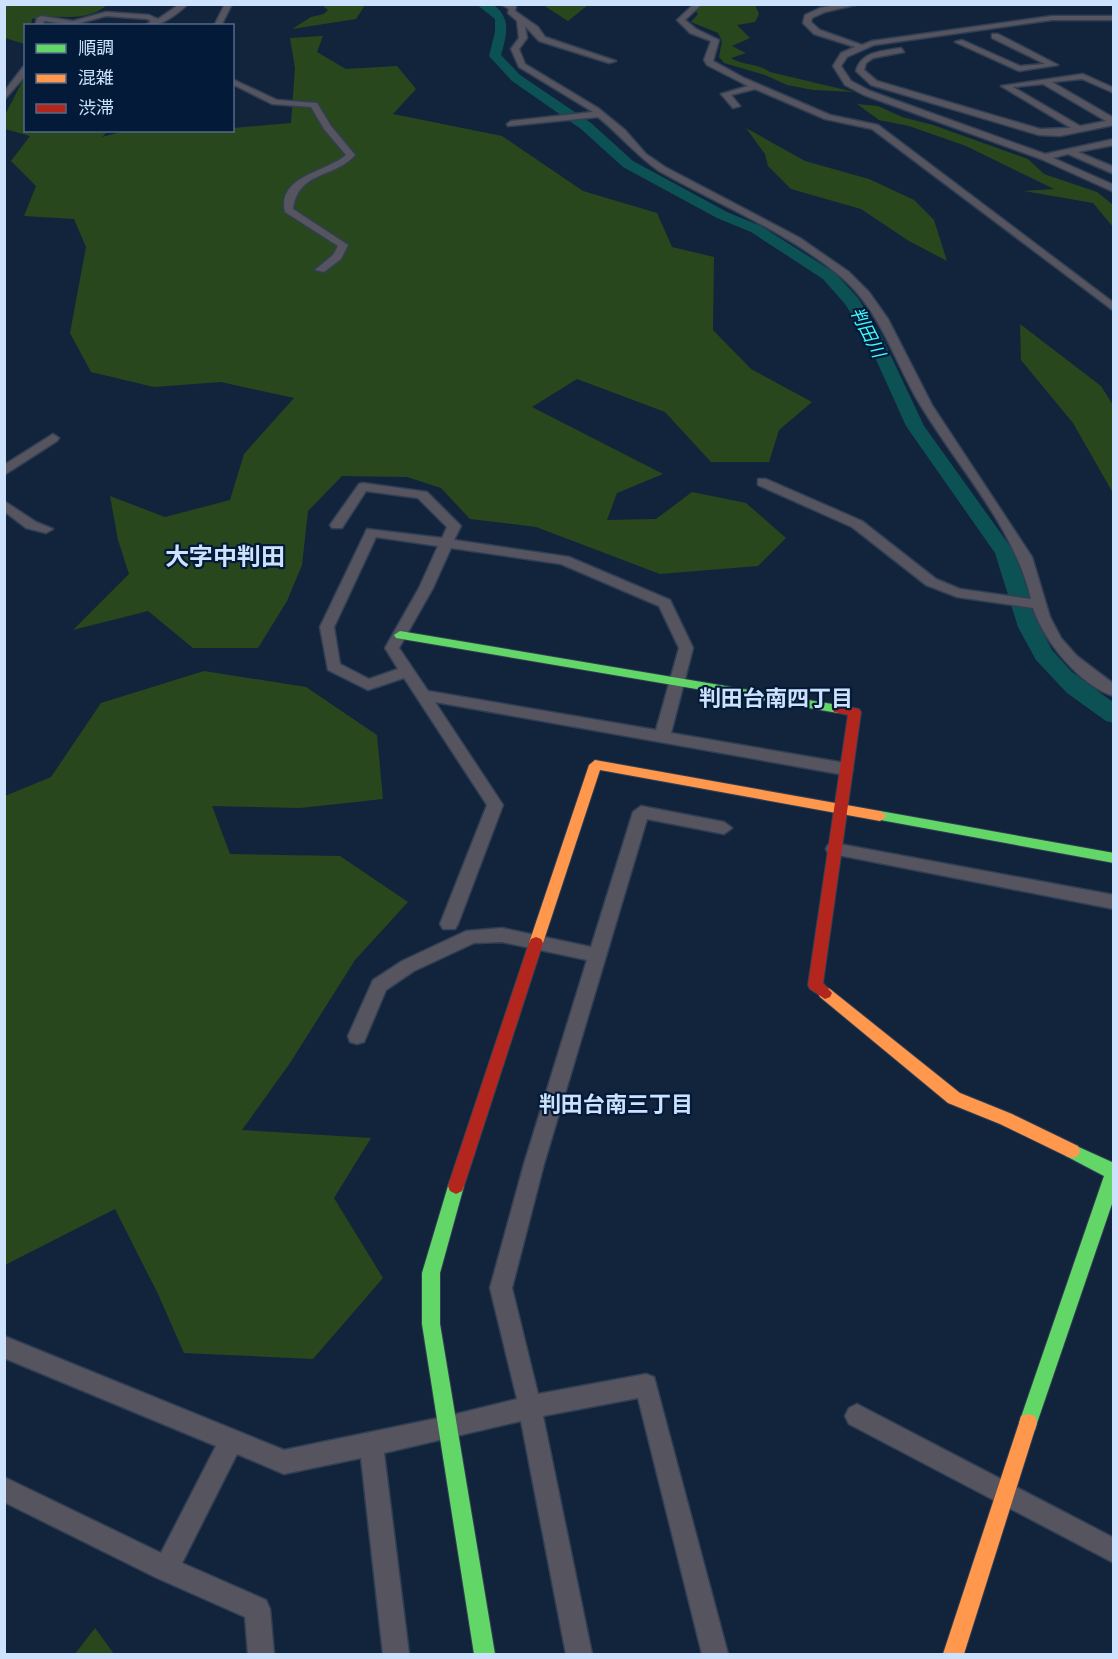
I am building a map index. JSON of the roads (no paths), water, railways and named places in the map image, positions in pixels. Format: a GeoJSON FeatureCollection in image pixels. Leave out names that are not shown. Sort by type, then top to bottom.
{"type":"FeatureCollection","features":[{"type":"Feature","properties":{"kind":"street"},"geometry":{"type":"LineString","coordinates":[[151,24],[165,19],[185,4]]}},
{"type":"Feature","properties":{"kind":"street"},"geometry":{"type":"LineString","coordinates":[[218,24],[229,4]]}},
{"type":"Feature","properties":{"kind":"street"},"geometry":{"type":"LineString","coordinates":[[504,4],[513,8],[511,11],[535,29],[542,39],[612,61]]}},
{"type":"Feature","properties":{"kind":"street"},"geometry":{"type":"LineString","coordinates":[[699,4],[681,20],[693,31],[715,40],[708,60],[710,63],[828,117],[875,127],[1113,308]]}},
{"type":"Feature","properties":{"kind":"street"},"geometry":{"type":"LineString","coordinates":[[856,4],[816,12],[808,16],[807,23],[818,32],[861,47]]}},
{"type":"Feature","properties":{"kind":"street"},"geometry":{"type":"LineString","coordinates":[[40,24],[41,18],[73,23],[106,14],[149,17],[156,21]]}},
{"type":"Feature","properties":{"kind":"street"},"geometry":{"type":"LineString","coordinates":[[1113,18],[1052,18],[929,35],[861,47],[844,55],[837,66],[848,83],[867,93],[1044,157],[1113,189]]}},
{"type":"Feature","properties":{"kind":"street"},"geometry":{"type":"LineString","coordinates":[[521,20],[523,38],[515,49],[522,65],[600,114],[622,132],[643,156],[684,183],[747,214],[831,262],[866,296],[927,406],[1026,558],[1036,604],[1064,654],[1113,692]]}},
{"type":"Feature","properties":{"kind":"street"},"geometry":{"type":"LineString","coordinates":[[951,43],[1024,32]]}},
{"type":"Feature","properties":{"kind":"street"},"geometry":{"type":"LineString","coordinates":[[929,35],[1019,69],[1054,65],[986,38]]}},
{"type":"Feature","properties":{"kind":"street"},"geometry":{"type":"LineString","coordinates":[[913,48],[871,56],[862,62],[860,71],[874,83],[1027,130],[1049,133],[1113,122]]}},
{"type":"Feature","properties":{"kind":"street"},"geometry":{"type":"LineString","coordinates":[[4,98],[24,72]]}},
{"type":"Feature","properties":{"kind":"street"},"geometry":{"type":"LineString","coordinates":[[1079,129],[1005,86],[1083,76],[1113,92]]}},
{"type":"Feature","properties":{"kind":"street"},"geometry":{"type":"LineString","coordinates":[[1044,81],[1113,122]]}},
{"type":"Feature","properties":{"kind":"street"},"geometry":{"type":"LineString","coordinates":[[234,82],[275,102],[314,105],[327,128],[351,155],[340,164],[311,173],[290,196],[288,210],[292,214],[344,245],[338,257],[320,270]]}},
{"type":"Feature","properties":{"kind":"street"},"geometry":{"type":"LineString","coordinates":[[736,106],[725,94],[757,86]]}},
{"type":"Feature","properties":{"kind":"street"},"geometry":{"type":"LineString","coordinates":[[511,124],[600,114]]}},
{"type":"Feature","properties":{"kind":"street"},"geometry":{"type":"LineString","coordinates":[[1044,157],[1113,143]]}},
{"type":"Feature","properties":{"kind":"street"},"geometry":{"type":"LineString","coordinates":[[1070,152],[1113,171]]}},
{"type":"Feature","properties":{"kind":"street"},"geometry":{"type":"LineString","coordinates":[[4,471],[53,438]]}},
{"type":"Feature","properties":{"kind":"street"},"geometry":{"type":"LineString","coordinates":[[762,482],[857,524],[923,576],[945,589],[957,593],[1036,604]]}},
{"type":"Feature","properties":{"kind":"street"},"geometry":{"type":"LineString","coordinates":[[337,525],[363,487],[422,495],[454,526],[392,648],[495,805],[449,924]]}},
{"type":"Feature","properties":{"kind":"street"},"geometry":{"type":"LineString","coordinates":[[4,505],[31,525],[46,529]]}},
{"type":"Feature","properties":{"kind":"street"},"geometry":{"type":"LineString","coordinates":[[408,671],[368,685],[333,667],[327,627],[372,532],[564,560],[664,603],[686,648],[662,736]]}},
{"type":"Feature","properties":{"kind":"street"},"geometry":{"type":"LineString","coordinates":[[400,635],[855,712],[815,985],[954,1098],[1006,1119],[1113,1172],[1004,1492],[953,1654]]}},
{"type":"Feature","properties":{"kind":"street"},"geometry":{"type":"LineString","coordinates":[[424,695],[845,768]]}},
{"type":"Feature","properties":{"kind":"street"},"geometry":{"type":"LineString","coordinates":[[485,1654],[431,1324],[430,1273],[446,1217],[595,765],[840,807],[1113,858]]}},
{"type":"Feature","properties":{"kind":"street"},"geometry":{"type":"LineString","coordinates":[[579,1654],[530,1407],[501,1288],[534,1164],[641,812],[724,828]]}},
{"type":"Feature","properties":{"kind":"street"},"geometry":{"type":"LineString","coordinates":[[834,849],[1113,902]]}},
{"type":"Feature","properties":{"kind":"street"},"geometry":{"type":"LineString","coordinates":[[357,1036],[379,985],[426,956],[472,936],[502,935],[597,955]]}},
{"type":"Feature","properties":{"kind":"street"},"geometry":{"type":"LineString","coordinates":[[4,1347],[284,1462],[448,1428],[530,1407],[646,1385],[716,1654]]}},
{"type":"Feature","properties":{"kind":"street"},"geometry":{"type":"LineString","coordinates":[[857,1416],[1113,1551]]}},
{"type":"Feature","properties":{"kind":"street"},"geometry":{"type":"LineString","coordinates":[[166,1569],[231,1441]]}},
{"type":"Feature","properties":{"kind":"street"},"geometry":{"type":"LineString","coordinates":[[371,1444],[396,1654]]}},
{"type":"Feature","properties":{"kind":"street"},"geometry":{"type":"LineString","coordinates":[[4,1489],[166,1569],[257,1609],[261,1654]]}},
{"type":"Feature","properties":{"kind":"waterway","name":"判田川"},"geometry":{"type":"LineString","coordinates":[[481,4],[491,9],[500,19],[502,25],[495,56],[516,78],[586,126],[628,164],[722,215],[756,229],[829,276],[852,301],[873,335],[915,426],[1005,553],[1029,627],[1044,655],[1064,678],[1114,715]]}},
{"type":"Feature","properties":{"kind":"district","name":"大字中判田"},"geometry":{"type":"Point","coordinates":[225,556]}},
{"type":"Feature","properties":{"kind":"district","name":"判田台南四丁目"},"geometry":{"type":"Point","coordinates":[776,698]}},
{"type":"Feature","properties":{"kind":"district","name":"判田台南三丁目"},"geometry":{"type":"Point","coordinates":[616,1104]}}]}
